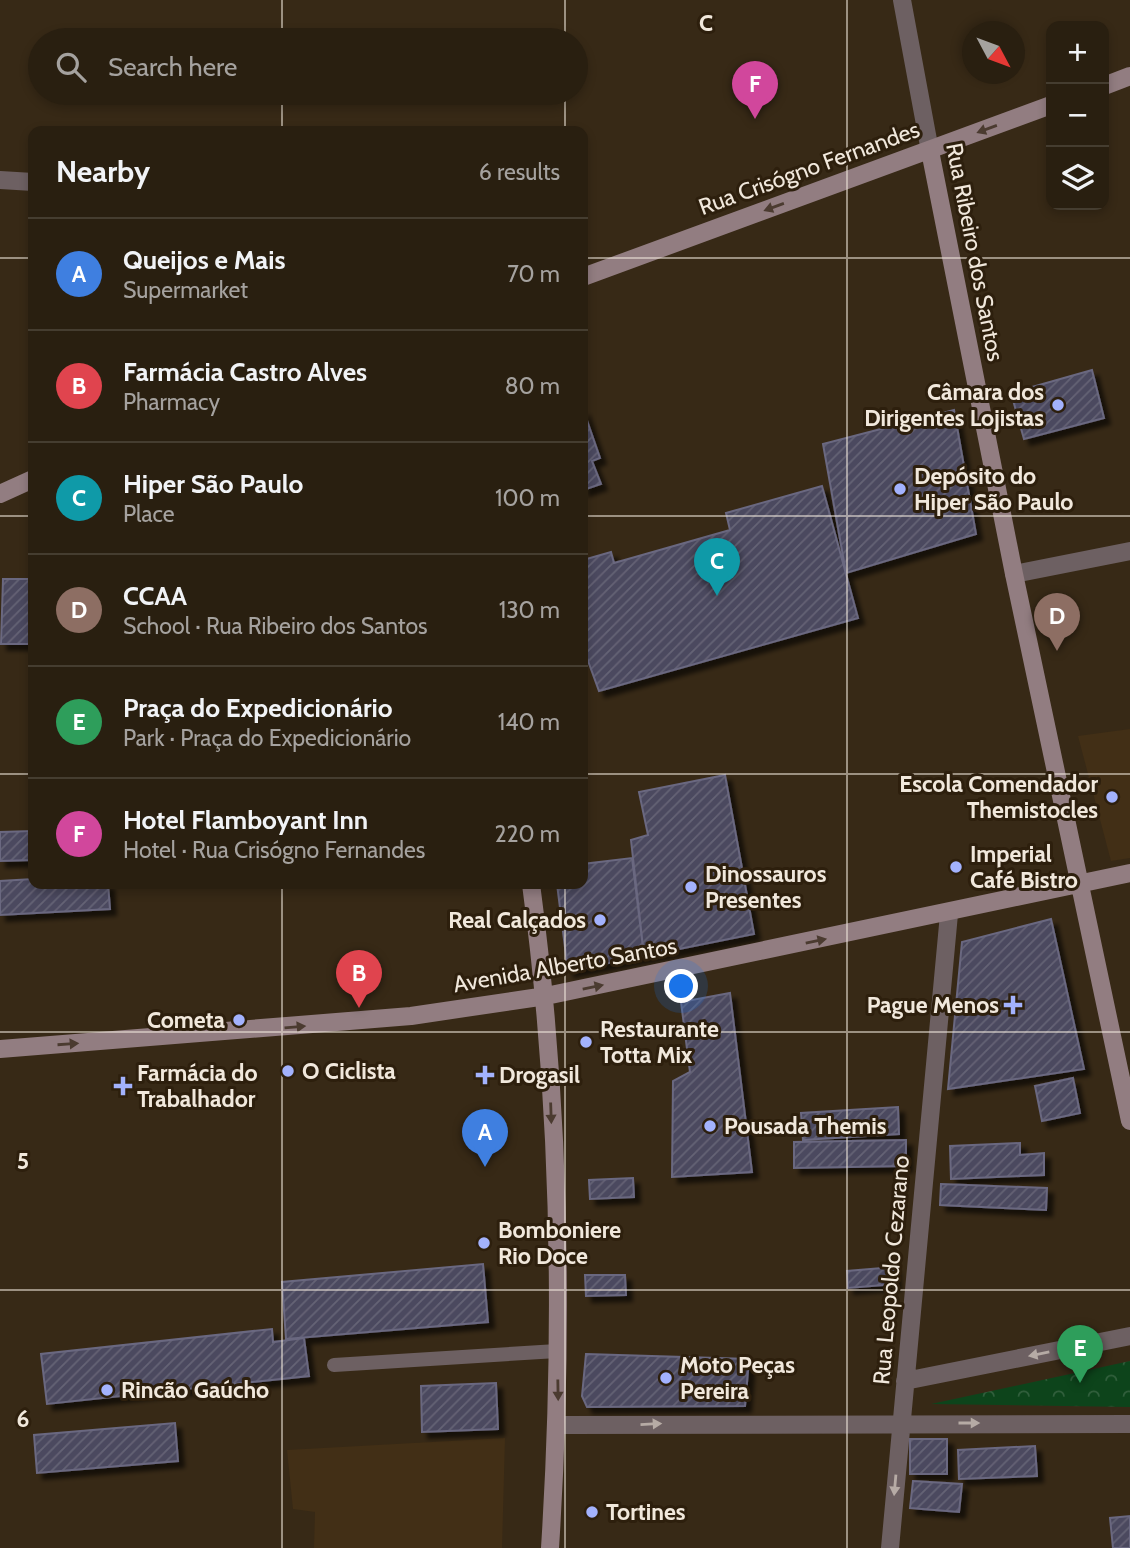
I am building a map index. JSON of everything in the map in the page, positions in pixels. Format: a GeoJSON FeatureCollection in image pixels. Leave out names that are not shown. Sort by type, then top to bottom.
{"type":"FeatureCollection","features":[{"type":"Feature","properties":{"kind":"main road"},"geometry":{"type":"LineString","coordinates":[[1109,84],[1130,76]]}},
{"type":"Feature","properties":{"kind":"main road","name":"Rua Crisógno Fernandes"},"geometry":{"type":"LineString","coordinates":[[588,275],[1046,107]]}},
{"type":"Feature","properties":{"kind":"main road","name":"Rua Ribeiro dos Santos"},"geometry":{"type":"LineString","coordinates":[[930,151],[1014,574],[1130,1121]]}},
{"type":"Feature","properties":{"kind":"main road"},"geometry":{"type":"LineString","coordinates":[[0,494],[28,481]]}},
{"type":"Feature","properties":{"kind":"main road","name":"Avenida Alberto Santos"},"geometry":{"type":"LineString","coordinates":[[0,1049],[397,1017],[546,996],[949,914],[1130,873]]}},
{"type":"Feature","properties":{"kind":"main road"},"geometry":{"type":"LineString","coordinates":[[532,889],[546,996],[557,1351],[558,1425],[550,1548]]}},
{"type":"Feature","properties":{"kind":"street","name":"Rua Ribeiro dos Santos"},"geometry":{"type":"LineString","coordinates":[[902,0],[930,151]]}},
{"type":"Feature","properties":{"kind":"street"},"geometry":{"type":"LineString","coordinates":[[0,180],[28,183]]}},
{"type":"Feature","properties":{"kind":"street"},"geometry":{"type":"LineString","coordinates":[[1014,574],[1130,551]]}},
{"type":"Feature","properties":{"kind":"street","name":"Rua Leopoldo Cezarano"},"geometry":{"type":"LineString","coordinates":[[890,1548],[949,914]]}},
{"type":"Feature","properties":{"kind":"street"},"geometry":{"type":"LineString","coordinates":[[905,1381],[1130,1336]]}},
{"type":"Feature","properties":{"kind":"street"},"geometry":{"type":"LineString","coordinates":[[558,1425],[901,1422],[1130,1424]]}},
{"type":"Feature","properties":{"kind":"lane"},"geometry":{"type":"LineString","coordinates":[[334,1364],[557,1351]]}},
{"type":"Feature","properties":{"kind":"shaded area","name":"Escola Comendador Themistocles"},"geometry":{"type":"Polygon","coordinates":[[[1130,729],[1130,858],[1111,861],[1078,736],[1130,729]]]}},
{"type":"Feature","properties":{"kind":"shaded area"},"geometry":{"type":"Polygon","coordinates":[[[505,1438],[502,1548],[314,1548],[315,1512],[293,1509],[287,1450],[505,1438]]]}},
{"type":"Feature","properties":{"kind":"green space"},"geometry":{"type":"Polygon","coordinates":[[[1130,1361],[1130,1407],[931,1404],[1130,1361]]]}},
{"type":"Feature","properties":{"kind":"building","name":"Câmara dos Dirigentes Lojistas"},"geometry":{"type":"Polygon","coordinates":[[[1092,370],[1104,418],[1024,439],[1011,393],[1092,370]]]}},
{"type":"Feature","properties":{"kind":"building","name":"Depósito do Hiper São Paulo"},"geometry":{"type":"Polygon","coordinates":[[[954,410],[976,534],[846,573],[823,444],[954,410]]]}},
{"type":"Feature","properties":{"kind":"building"},"geometry":{"type":"Polygon","coordinates":[[[588,423],[600,458],[592,461],[601,484],[588,488],[588,423]]]}},
{"type":"Feature","properties":{"kind":"building"},"geometry":{"type":"Polygon","coordinates":[[[822,486],[858,618],[599,691],[588,661],[588,559],[611,552],[614,563],[730,530],[726,513],[822,486]]]}},
{"type":"Feature","properties":{"kind":"building"},"geometry":{"type":"Polygon","coordinates":[[[3,579],[28,579],[28,644],[1,644],[3,579]]]}},
{"type":"Feature","properties":{"kind":"building","name":"Dinossauros Presentes"},"geometry":{"type":"Polygon","coordinates":[[[725,775],[754,934],[644,956],[631,840],[648,835],[639,792],[725,775]]]}},
{"type":"Feature","properties":{"kind":"building"},"geometry":{"type":"Polygon","coordinates":[[[28,831],[28,860],[0,861],[0,832],[28,831]]]}},
{"type":"Feature","properties":{"kind":"building","name":"Real Calçados"},"geometry":{"type":"Polygon","coordinates":[[[632,858],[644,956],[568,971],[558,889],[588,889],[588,863],[632,858]]]}},
{"type":"Feature","properties":{"kind":"building"},"geometry":{"type":"Polygon","coordinates":[[[28,879],[28,889],[108,889],[110,909],[0,915],[0,881],[28,879]]]}},
{"type":"Feature","properties":{"kind":"building","name":"Pague Menos"},"geometry":{"type":"Polygon","coordinates":[[[1051,919],[1084,1069],[948,1089],[962,942],[1051,919]]]}},
{"type":"Feature","properties":{"kind":"building","name":"Pousada Themis"},"geometry":{"type":"Polygon","coordinates":[[[730,993],[752,1172],[672,1177],[673,1081],[690,1072],[681,1002],[730,993]]]}},
{"type":"Feature","properties":{"kind":"building"},"geometry":{"type":"Polygon","coordinates":[[[1073,1078],[1080,1113],[1042,1121],[1035,1086],[1073,1078]]]}},
{"type":"Feature","properties":{"kind":"building"},"geometry":{"type":"Polygon","coordinates":[[[898,1107],[899,1134],[803,1140],[801,1113],[898,1107]]]}},
{"type":"Feature","properties":{"kind":"building"},"geometry":{"type":"Polygon","coordinates":[[[906,1140],[906,1166],[794,1168],[794,1142],[906,1140]]]}},
{"type":"Feature","properties":{"kind":"building"},"geometry":{"type":"Polygon","coordinates":[[[1020,1143],[1020,1155],[1044,1153],[1044,1175],[951,1179],[950,1146],[1020,1143]]]}},
{"type":"Feature","properties":{"kind":"building"},"geometry":{"type":"Polygon","coordinates":[[[633,1178],[634,1197],[590,1199],[589,1180],[633,1178]]]}},
{"type":"Feature","properties":{"kind":"building"},"geometry":{"type":"Polygon","coordinates":[[[941,1184],[1047,1188],[1046,1210],[940,1205],[941,1184]]]}},
{"type":"Feature","properties":{"kind":"building"},"geometry":{"type":"Polygon","coordinates":[[[483,1264],[488,1322],[286,1339],[282,1282],[483,1264]]]}},
{"type":"Feature","properties":{"kind":"building"},"geometry":{"type":"Polygon","coordinates":[[[894,1267],[895,1284],[848,1288],[847,1271],[894,1267]]]}},
{"type":"Feature","properties":{"kind":"building"},"geometry":{"type":"Polygon","coordinates":[[[585,1275],[625,1275],[626,1295],[586,1296],[585,1275]]]}},
{"type":"Feature","properties":{"kind":"building"},"geometry":{"type":"Polygon","coordinates":[[[272,1329],[273,1342],[304,1338],[309,1376],[47,1404],[41,1354],[272,1329]]]}},
{"type":"Feature","properties":{"kind":"building","name":"Moto Peças Pereira"},"geometry":{"type":"Polygon","coordinates":[[[586,1354],[749,1359],[745,1406],[587,1407],[582,1396],[586,1354]]]}},
{"type":"Feature","properties":{"kind":"building"},"geometry":{"type":"Polygon","coordinates":[[[496,1383],[498,1429],[422,1432],[421,1386],[496,1383]]]}},
{"type":"Feature","properties":{"kind":"building"},"geometry":{"type":"Polygon","coordinates":[[[175,1423],[178,1461],[37,1473],[34,1435],[175,1423]]]}},
{"type":"Feature","properties":{"kind":"building"},"geometry":{"type":"Polygon","coordinates":[[[910,1439],[947,1439],[947,1474],[910,1474],[910,1439]]]}},
{"type":"Feature","properties":{"kind":"building"},"geometry":{"type":"Polygon","coordinates":[[[1035,1446],[1037,1476],[959,1479],[958,1450],[1035,1446]]]}},
{"type":"Feature","properties":{"kind":"building"},"geometry":{"type":"Polygon","coordinates":[[[913,1481],[962,1484],[959,1512],[910,1508],[913,1481]]]}},
{"type":"Feature","properties":{"kind":"building"},"geometry":{"type":"Polygon","coordinates":[[[1130,1516],[1130,1548],[1113,1548],[1110,1518],[1130,1516]]]}},
{"type":"Feature","properties":{"kind":"place","name":"Hotel Flamboyant Inn"},"geometry":{"type":"Point","coordinates":[755,119]}},
{"type":"Feature","properties":{"kind":"place","name":"Câmara dos Dirigentes Lojistas"},"geometry":{"type":"Point","coordinates":[1058,405]}},
{"type":"Feature","properties":{"kind":"place","name":"Depósito do Hiper São Paulo"},"geometry":{"type":"Point","coordinates":[900,489]}},
{"type":"Feature","properties":{"kind":"place","name":"Hiper São Paulo"},"geometry":{"type":"Point","coordinates":[717,596]}},
{"type":"Feature","properties":{"kind":"place","name":"CCAA"},"geometry":{"type":"Point","coordinates":[1057,651]}},
{"type":"Feature","properties":{"kind":"place","name":"Escola Comendador Themistocles"},"geometry":{"type":"Point","coordinates":[1112,797]}},
{"type":"Feature","properties":{"kind":"place","name":"Imperial Café Bistro"},"geometry":{"type":"Point","coordinates":[956,867]}},
{"type":"Feature","properties":{"kind":"place","name":"Dinossauros Presentes"},"geometry":{"type":"Point","coordinates":[691,887]}},
{"type":"Feature","properties":{"kind":"place","name":"Real Calçados"},"geometry":{"type":"Point","coordinates":[600,920]}},
{"type":"Feature","properties":{"kind":"place","name":"Pague Menos"},"geometry":{"type":"Point","coordinates":[1013,1005]}},
{"type":"Feature","properties":{"kind":"place","name":"Farmácia Castro Alves"},"geometry":{"type":"Point","coordinates":[359,1008]}},
{"type":"Feature","properties":{"kind":"place","name":"Cometa"},"geometry":{"type":"Point","coordinates":[239,1020]}},
{"type":"Feature","properties":{"kind":"place","name":"Restaurante Totta Mix"},"geometry":{"type":"Point","coordinates":[586,1042]}},
{"type":"Feature","properties":{"kind":"place","name":"O Ciclista"},"geometry":{"type":"Point","coordinates":[288,1071]}},
{"type":"Feature","properties":{"kind":"place","name":"Drogasil"},"geometry":{"type":"Point","coordinates":[485,1075]}},
{"type":"Feature","properties":{"kind":"place","name":"Farmácia do Trabalhador"},"geometry":{"type":"Point","coordinates":[123,1086]}},
{"type":"Feature","properties":{"kind":"place","name":"Pousada Themis"},"geometry":{"type":"Point","coordinates":[710,1126]}},
{"type":"Feature","properties":{"kind":"place","name":"Queijos e Mais"},"geometry":{"type":"Point","coordinates":[485,1167]}},
{"type":"Feature","properties":{"kind":"place","name":"Bomboniere Rio Doce"},"geometry":{"type":"Point","coordinates":[484,1243]}},
{"type":"Feature","properties":{"kind":"place","name":"Moto Peças Pereira"},"geometry":{"type":"Point","coordinates":[666,1378]}},
{"type":"Feature","properties":{"kind":"place","name":"Praça do Expedicionário"},"geometry":{"type":"Point","coordinates":[1080,1383]}},
{"type":"Feature","properties":{"kind":"place","name":"Rincão Gaúcho"},"geometry":{"type":"Point","coordinates":[107,1390]}},
{"type":"Feature","properties":{"kind":"place","name":"Tortines"},"geometry":{"type":"Point","coordinates":[592,1512]}}]}
